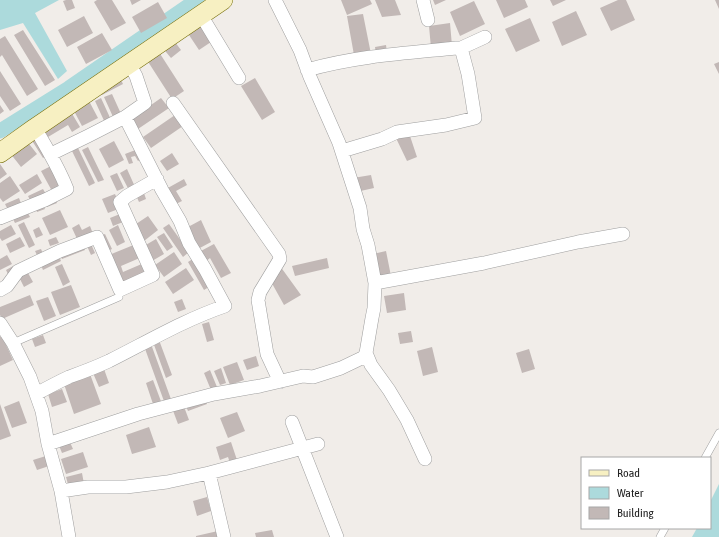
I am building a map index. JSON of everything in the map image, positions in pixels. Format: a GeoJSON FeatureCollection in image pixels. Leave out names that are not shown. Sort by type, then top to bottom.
{"type":"FeatureCollection","features":[{"type":"Feature","properties":{"kind":"main road"},"geometry":{"type":"LineString","coordinates":[[0,153],[129,63],[223,0]]}},
{"type":"Feature","properties":{"kind":"street"},"geometry":{"type":"LineString","coordinates":[[48,444],[138,414],[214,394],[280,382],[303,376],[313,377],[341,368],[364,357],[374,308],[376,283],[363,229],[360,208],[342,151],[307,70],[300,50],[275,0]]}},
{"type":"Feature","properties":{"kind":"street"},"geometry":{"type":"LineString","coordinates":[[423,0],[428,20]]}},
{"type":"Feature","properties":{"kind":"street"},"geometry":{"type":"LineString","coordinates":[[201,15],[239,78]]}},
{"type":"Feature","properties":{"kind":"street"},"geometry":{"type":"LineString","coordinates":[[307,70],[360,58],[412,51],[461,48],[486,37]]}},
{"type":"Feature","properties":{"kind":"street"},"geometry":{"type":"LineString","coordinates":[[342,151],[382,139],[397,132],[446,125],[475,118],[468,74],[461,48]]}},
{"type":"Feature","properties":{"kind":"street"},"geometry":{"type":"LineString","coordinates":[[51,154],[125,117],[145,103],[136,76],[129,63]]}},
{"type":"Feature","properties":{"kind":"street"},"geometry":{"type":"LineString","coordinates":[[173,103],[279,254],[280,259],[260,292],[258,300],[267,354],[280,382]]}},
{"type":"Feature","properties":{"kind":"street"},"geometry":{"type":"LineString","coordinates":[[36,394],[68,378],[101,365],[174,327],[225,306],[189,243],[180,221],[125,117]]}},
{"type":"Feature","properties":{"kind":"street"},"geometry":{"type":"LineString","coordinates":[[0,218],[68,190],[51,154],[35,128]]}},
{"type":"Feature","properties":{"kind":"street"},"geometry":{"type":"LineString","coordinates":[[0,290],[7,286],[18,271],[60,251],[96,237],[120,290],[153,276],[120,202],[127,196],[157,179]]}},
{"type":"Feature","properties":{"kind":"street"},"geometry":{"type":"LineString","coordinates":[[376,283],[484,263],[578,242],[623,234]]}},
{"type":"Feature","properties":{"kind":"street"},"geometry":{"type":"LineString","coordinates":[[0,323],[13,343],[30,377],[42,411],[48,444],[61,491],[69,537]]}},
{"type":"Feature","properties":{"kind":"street"},"geometry":{"type":"LineString","coordinates":[[366,353],[371,365],[407,420],[425,458]]}},
{"type":"Feature","properties":{"kind":"street"},"geometry":{"type":"LineString","coordinates":[[292,422],[337,537]]}},
{"type":"Feature","properties":{"kind":"street"},"geometry":{"type":"LineString","coordinates":[[61,491],[88,487],[126,487],[167,482],[209,473],[318,444]]}},
{"type":"Feature","properties":{"kind":"street"},"geometry":{"type":"LineString","coordinates":[[209,473],[224,537]]}},
{"type":"Feature","properties":{"kind":"lane"},"geometry":{"type":"LineString","coordinates":[[13,343],[120,297]]}},
{"type":"Feature","properties":{"kind":"lane"},"geometry":{"type":"LineString","coordinates":[[706,457],[719,433]]}},
{"type":"Feature","properties":{"kind":"water"},"geometry":{"type":"Polygon","coordinates":[[[0,0],[59,0],[35,13],[67,71],[58,79],[23,23],[0,30],[0,0]]]}},
{"type":"Feature","properties":{"kind":"water"},"geometry":{"type":"Polygon","coordinates":[[[719,484],[719,537],[692,537],[696,529],[711,529],[711,500],[719,484]]]}},
{"type":"Feature","properties":{"kind":"building"},"geometry":{"type":"Polygon","coordinates":[[[72,0],[75,8],[67,11],[63,1],[72,0]]]}},
{"type":"Feature","properties":{"kind":"building"},"geometry":{"type":"Polygon","coordinates":[[[97,0],[112,0],[126,23],[111,31],[94,2],[97,0]]]}},
{"type":"Feature","properties":{"kind":"building"},"geometry":{"type":"Polygon","coordinates":[[[130,0],[141,0],[132,5],[130,0]]]}},
{"type":"Feature","properties":{"kind":"building"},"geometry":{"type":"Polygon","coordinates":[[[341,0],[370,0],[372,4],[347,15],[341,0]]]}},
{"type":"Feature","properties":{"kind":"building"},"geometry":{"type":"Polygon","coordinates":[[[375,0],[395,0],[401,15],[382,17],[375,0]]]}},
{"type":"Feature","properties":{"kind":"building"},"geometry":{"type":"Polygon","coordinates":[[[433,0],[446,0],[435,5],[433,0]]]}},
{"type":"Feature","properties":{"kind":"building"},"geometry":{"type":"Polygon","coordinates":[[[496,0],[525,0],[528,7],[504,18],[496,0]]]}},
{"type":"Feature","properties":{"kind":"building"},"geometry":{"type":"Polygon","coordinates":[[[550,0],[566,0],[553,6],[550,0]]]}},
{"type":"Feature","properties":{"kind":"building"},"geometry":{"type":"Polygon","coordinates":[[[618,0],[626,0],[635,20],[611,31],[600,8],[618,0]]]}},
{"type":"Feature","properties":{"kind":"building"},"geometry":{"type":"Polygon","coordinates":[[[715,0],[719,0],[719,9],[715,0]]]}},
{"type":"Feature","properties":{"kind":"building"},"geometry":{"type":"Polygon","coordinates":[[[474,1],[485,24],[460,36],[450,12],[474,1]]]}},
{"type":"Feature","properties":{"kind":"building"},"geometry":{"type":"Polygon","coordinates":[[[158,2],[167,18],[141,33],[132,17],[158,2]]]}},
{"type":"Feature","properties":{"kind":"building"},"geometry":{"type":"Polygon","coordinates":[[[576,11],[587,35],[562,46],[552,22],[576,11]]]}},
{"type":"Feature","properties":{"kind":"building"},"geometry":{"type":"Polygon","coordinates":[[[363,14],[371,54],[354,55],[347,16],[363,14]]]}},
{"type":"Feature","properties":{"kind":"building"},"geometry":{"type":"Polygon","coordinates":[[[84,16],[93,33],[67,47],[58,30],[84,16]]]}},
{"type":"Feature","properties":{"kind":"building"},"geometry":{"type":"Polygon","coordinates":[[[530,18],[540,41],[516,52],[505,29],[530,18]]]}},
{"type":"Feature","properties":{"kind":"building"},"geometry":{"type":"Polygon","coordinates":[[[197,21],[211,42],[199,50],[185,29],[197,21]]]}},
{"type":"Feature","properties":{"kind":"building"},"geometry":{"type":"Polygon","coordinates":[[[450,23],[452,46],[431,48],[429,26],[450,23]]]}},
{"type":"Feature","properties":{"kind":"building"},"geometry":{"type":"Polygon","coordinates":[[[23,30],[55,80],[45,86],[14,35],[23,30]]]}},
{"type":"Feature","properties":{"kind":"building"},"geometry":{"type":"Polygon","coordinates":[[[102,33],[112,50],[86,64],[77,47],[102,33]]]}},
{"type":"Feature","properties":{"kind":"building"},"geometry":{"type":"Polygon","coordinates":[[[5,36],[38,89],[27,96],[2,55],[0,57],[0,39],[5,36]]]}},
{"type":"Feature","properties":{"kind":"building"},"geometry":{"type":"Polygon","coordinates":[[[172,38],[181,50],[171,58],[161,46],[172,38]]]}},
{"type":"Feature","properties":{"kind":"building"},"geometry":{"type":"Polygon","coordinates":[[[386,45],[387,52],[376,54],[375,47],[386,45]]]}},
{"type":"Feature","properties":{"kind":"building"},"geometry":{"type":"Polygon","coordinates":[[[157,49],[184,91],[172,99],[145,57],[157,49]]]}},
{"type":"Feature","properties":{"kind":"building"},"geometry":{"type":"Polygon","coordinates":[[[719,62],[719,74],[714,64],[719,62]]]}},
{"type":"Feature","properties":{"kind":"building"},"geometry":{"type":"Polygon","coordinates":[[[0,71],[21,104],[10,111],[0,96],[0,71]]]}},
{"type":"Feature","properties":{"kind":"building"},"geometry":{"type":"Polygon","coordinates":[[[119,76],[123,84],[102,95],[98,88],[119,76]]]}},
{"type":"Feature","properties":{"kind":"building"},"geometry":{"type":"Polygon","coordinates":[[[255,78],[275,112],[262,120],[241,86],[255,78]]]}},
{"type":"Feature","properties":{"kind":"building"},"geometry":{"type":"Polygon","coordinates":[[[112,94],[122,116],[114,119],[104,97],[112,94]]]}},
{"type":"Feature","properties":{"kind":"building"},"geometry":{"type":"Polygon","coordinates":[[[101,98],[112,122],[106,125],[95,101],[101,98]]]}},
{"type":"Feature","properties":{"kind":"building"},"geometry":{"type":"Polygon","coordinates":[[[161,98],[169,108],[138,129],[131,119],[161,98]]]}},
{"type":"Feature","properties":{"kind":"building"},"geometry":{"type":"Polygon","coordinates":[[[89,101],[98,118],[82,126],[73,109],[89,101]]]}},
{"type":"Feature","properties":{"kind":"building"},"geometry":{"type":"Polygon","coordinates":[[[0,105],[4,111],[0,114],[0,105]]]}},
{"type":"Feature","properties":{"kind":"building"},"geometry":{"type":"Polygon","coordinates":[[[71,112],[80,127],[72,132],[68,125],[48,137],[43,129],[71,112]]]}},
{"type":"Feature","properties":{"kind":"building"},"geometry":{"type":"Polygon","coordinates":[[[175,115],[183,126],[151,148],[143,137],[175,115]]]}},
{"type":"Feature","properties":{"kind":"building"},"geometry":{"type":"Polygon","coordinates":[[[36,132],[49,155],[43,158],[29,136],[36,132]]]}},
{"type":"Feature","properties":{"kind":"building"},"geometry":{"type":"Polygon","coordinates":[[[409,133],[417,157],[407,161],[395,136],[409,133]]]}},
{"type":"Feature","properties":{"kind":"building"},"geometry":{"type":"Polygon","coordinates":[[[26,140],[37,154],[21,167],[10,153],[26,140]]]}},
{"type":"Feature","properties":{"kind":"building"},"geometry":{"type":"Polygon","coordinates":[[[114,141],[124,160],[109,168],[99,149],[114,141]]]}},
{"type":"Feature","properties":{"kind":"building"},"geometry":{"type":"Polygon","coordinates":[[[88,147],[104,180],[98,182],[82,150],[88,147]]]}},
{"type":"Feature","properties":{"kind":"building"},"geometry":{"type":"Polygon","coordinates":[[[78,148],[95,183],[89,186],[72,151],[78,148]]]}},
{"type":"Feature","properties":{"kind":"building"},"geometry":{"type":"Polygon","coordinates":[[[138,149],[142,159],[138,161],[135,156],[131,157],[133,163],[129,164],[125,154],[138,149]]]}},
{"type":"Feature","properties":{"kind":"building"},"geometry":{"type":"Polygon","coordinates":[[[172,153],[179,164],[167,171],[160,161],[172,153]]]}},
{"type":"Feature","properties":{"kind":"building"},"geometry":{"type":"Polygon","coordinates":[[[0,164],[7,174],[0,179],[0,164]]]}},
{"type":"Feature","properties":{"kind":"building"},"geometry":{"type":"Polygon","coordinates":[[[51,166],[61,186],[52,191],[41,171],[51,166]]]}},
{"type":"Feature","properties":{"kind":"building"},"geometry":{"type":"Polygon","coordinates":[[[127,169],[136,189],[130,192],[120,173],[127,169]]]}},
{"type":"Feature","properties":{"kind":"building"},"geometry":{"type":"Polygon","coordinates":[[[117,173],[124,188],[117,191],[110,176],[117,173]]]}},
{"type":"Feature","properties":{"kind":"building"},"geometry":{"type":"Polygon","coordinates":[[[37,174],[42,183],[25,194],[19,185],[37,174]]]}},
{"type":"Feature","properties":{"kind":"building"},"geometry":{"type":"Polygon","coordinates":[[[371,175],[374,188],[356,192],[353,178],[371,175]]]}},
{"type":"Feature","properties":{"kind":"building"},"geometry":{"type":"Polygon","coordinates":[[[10,176],[20,191],[3,202],[0,198],[0,183],[10,176]]]}},
{"type":"Feature","properties":{"kind":"building"},"geometry":{"type":"Polygon","coordinates":[[[184,179],[187,185],[176,191],[182,201],[174,205],[166,189],[184,179]]]}},
{"type":"Feature","properties":{"kind":"building"},"geometry":{"type":"Polygon","coordinates":[[[43,189],[47,196],[32,204],[28,196],[43,189]]]}},
{"type":"Feature","properties":{"kind":"building"},"geometry":{"type":"Polygon","coordinates":[[[143,190],[146,199],[139,202],[135,193],[143,190]]]}},
{"type":"Feature","properties":{"kind":"building"},"geometry":{"type":"Polygon","coordinates":[[[115,194],[121,208],[108,213],[102,199],[115,194]]]}},
{"type":"Feature","properties":{"kind":"building"},"geometry":{"type":"Polygon","coordinates":[[[19,198],[22,206],[9,212],[5,204],[19,198]]]}},
{"type":"Feature","properties":{"kind":"building"},"geometry":{"type":"Polygon","coordinates":[[[56,200],[57,203],[47,207],[46,204],[56,200]]]}},
{"type":"Feature","properties":{"kind":"building"},"geometry":{"type":"Polygon","coordinates":[[[43,204],[45,209],[37,212],[35,208],[43,204]]]}},
{"type":"Feature","properties":{"kind":"building"},"geometry":{"type":"Polygon","coordinates":[[[60,210],[68,227],[50,235],[42,218],[60,210]]]}},
{"type":"Feature","properties":{"kind":"building"},"geometry":{"type":"Polygon","coordinates":[[[27,211],[30,217],[15,223],[12,217],[27,211]]]}},
{"type":"Feature","properties":{"kind":"building"},"geometry":{"type":"Polygon","coordinates":[[[120,214],[123,222],[113,226],[110,218],[120,214]]]}},
{"type":"Feature","properties":{"kind":"building"},"geometry":{"type":"Polygon","coordinates":[[[148,216],[158,230],[144,241],[133,226],[148,216]]]}},
{"type":"Feature","properties":{"kind":"building"},"geometry":{"type":"Polygon","coordinates":[[[201,220],[211,242],[198,249],[188,227],[201,220]]]}},
{"type":"Feature","properties":{"kind":"building"},"geometry":{"type":"Polygon","coordinates":[[[24,222],[35,245],[29,248],[18,225],[24,222]]]}},
{"type":"Feature","properties":{"kind":"building"},"geometry":{"type":"Polygon","coordinates":[[[79,224],[82,230],[90,226],[93,234],[78,241],[72,228],[79,224]]]}},
{"type":"Feature","properties":{"kind":"building"},"geometry":{"type":"Polygon","coordinates":[[[169,224],[189,252],[183,257],[163,228],[169,224]]]}},
{"type":"Feature","properties":{"kind":"building"},"geometry":{"type":"Polygon","coordinates":[[[11,225],[16,234],[2,241],[0,238],[0,231],[11,225]]]}},
{"type":"Feature","properties":{"kind":"building"},"geometry":{"type":"Polygon","coordinates":[[[118,225],[125,242],[117,246],[109,230],[118,225]]]}},
{"type":"Feature","properties":{"kind":"building"},"geometry":{"type":"Polygon","coordinates":[[[39,227],[43,235],[36,238],[33,230],[39,227]]]}},
{"type":"Feature","properties":{"kind":"building"},"geometry":{"type":"Polygon","coordinates":[[[164,233],[173,247],[167,251],[157,237],[164,233]]]}},
{"type":"Feature","properties":{"kind":"building"},"geometry":{"type":"Polygon","coordinates":[[[105,234],[112,249],[106,252],[99,237],[105,234]]]}},
{"type":"Feature","properties":{"kind":"building"},"geometry":{"type":"Polygon","coordinates":[[[20,237],[25,246],[10,253],[6,244],[20,237]]]}},
{"type":"Feature","properties":{"kind":"building"},"geometry":{"type":"Polygon","coordinates":[[[56,237],[59,243],[50,246],[48,240],[56,237]]]}},
{"type":"Feature","properties":{"kind":"building"},"geometry":{"type":"Polygon","coordinates":[[[156,239],[164,254],[152,261],[144,246],[156,239]]]}},
{"type":"Feature","properties":{"kind":"building"},"geometry":{"type":"Polygon","coordinates":[[[83,243],[85,250],[62,259],[59,253],[83,243]]]}},
{"type":"Feature","properties":{"kind":"building"},"geometry":{"type":"Polygon","coordinates":[[[91,244],[95,253],[91,255],[87,246],[91,244]]]}},
{"type":"Feature","properties":{"kind":"building"},"geometry":{"type":"Polygon","coordinates":[[[136,244],[142,257],[121,266],[123,272],[144,263],[149,275],[122,286],[109,255],[136,244]]]}},
{"type":"Feature","properties":{"kind":"building"},"geometry":{"type":"Polygon","coordinates":[[[214,244],[231,273],[221,278],[210,258],[205,262],[199,252],[214,244]]]}},
{"type":"Feature","properties":{"kind":"building"},"geometry":{"type":"Polygon","coordinates":[[[41,249],[44,256],[39,259],[35,251],[41,249]]]}},
{"type":"Feature","properties":{"kind":"building"},"geometry":{"type":"Polygon","coordinates":[[[386,251],[391,276],[378,278],[373,254],[386,251]]]}},
{"type":"Feature","properties":{"kind":"building"},"geometry":{"type":"Polygon","coordinates":[[[174,252],[182,264],[164,277],[155,265],[174,252]]]}},
{"type":"Feature","properties":{"kind":"building"},"geometry":{"type":"Polygon","coordinates":[[[58,254],[61,261],[43,270],[40,263],[58,254]]]}},
{"type":"Feature","properties":{"kind":"building"},"geometry":{"type":"Polygon","coordinates":[[[7,255],[12,264],[0,270],[0,259],[7,255]]]}},
{"type":"Feature","properties":{"kind":"building"},"geometry":{"type":"Polygon","coordinates":[[[196,257],[212,285],[204,290],[188,262],[196,257]]]}},
{"type":"Feature","properties":{"kind":"building"},"geometry":{"type":"Polygon","coordinates":[[[327,258],[329,268],[295,276],[292,266],[327,258]]]}},
{"type":"Feature","properties":{"kind":"building"},"geometry":{"type":"Polygon","coordinates":[[[62,264],[70,282],[63,286],[55,267],[62,264]]]}},
{"type":"Feature","properties":{"kind":"building"},"geometry":{"type":"Polygon","coordinates":[[[15,265],[18,271],[9,276],[6,270],[15,265]]]}},
{"type":"Feature","properties":{"kind":"building"},"geometry":{"type":"Polygon","coordinates":[[[280,266],[301,295],[284,305],[269,278],[280,266]]]}},
{"type":"Feature","properties":{"kind":"building"},"geometry":{"type":"Polygon","coordinates":[[[186,268],[194,280],[173,294],[165,282],[186,268]]]}},
{"type":"Feature","properties":{"kind":"building"},"geometry":{"type":"Polygon","coordinates":[[[28,273],[33,282],[24,287],[19,277],[28,273]]]}},
{"type":"Feature","properties":{"kind":"building"},"geometry":{"type":"Polygon","coordinates":[[[71,285],[80,307],[60,315],[51,292],[71,285]]]}},
{"type":"Feature","properties":{"kind":"building"},"geometry":{"type":"Polygon","coordinates":[[[404,293],[406,310],[387,313],[384,296],[404,293]]]}},
{"type":"Feature","properties":{"kind":"building"},"geometry":{"type":"Polygon","coordinates":[[[30,295],[34,305],[2,319],[0,315],[0,307],[30,295]]]}},
{"type":"Feature","properties":{"kind":"building"},"geometry":{"type":"Polygon","coordinates":[[[48,297],[56,316],[44,321],[36,301],[48,297]]]}},
{"type":"Feature","properties":{"kind":"building"},"geometry":{"type":"Polygon","coordinates":[[[182,299],[186,309],[178,312],[174,302],[182,299]]]}},
{"type":"Feature","properties":{"kind":"building"},"geometry":{"type":"Polygon","coordinates":[[[209,322],[214,340],[207,342],[202,324],[209,322]]]}},
{"type":"Feature","properties":{"kind":"building"},"geometry":{"type":"Polygon","coordinates":[[[411,331],[413,342],[400,344],[398,333],[411,331]]]}},
{"type":"Feature","properties":{"kind":"building"},"geometry":{"type":"Polygon","coordinates":[[[43,335],[46,343],[35,347],[32,339],[43,335]]]}},
{"type":"Feature","properties":{"kind":"building"},"geometry":{"type":"Polygon","coordinates":[[[2,336],[13,360],[0,366],[0,337],[2,336]]]}},
{"type":"Feature","properties":{"kind":"building"},"geometry":{"type":"Polygon","coordinates":[[[159,340],[172,375],[166,378],[153,342],[159,340]]]}},
{"type":"Feature","properties":{"kind":"building"},"geometry":{"type":"Polygon","coordinates":[[[151,344],[172,402],[165,404],[144,346],[151,344]]]}},
{"type":"Feature","properties":{"kind":"building"},"geometry":{"type":"Polygon","coordinates":[[[432,347],[438,372],[423,376],[417,351],[432,347]]]}},
{"type":"Feature","properties":{"kind":"building"},"geometry":{"type":"Polygon","coordinates":[[[529,349],[535,369],[522,373],[516,353],[529,349]]]}},
{"type":"Feature","properties":{"kind":"building"},"geometry":{"type":"Polygon","coordinates":[[[256,356],[259,366],[247,370],[243,360],[256,356]]]}},
{"type":"Feature","properties":{"kind":"building"},"geometry":{"type":"Polygon","coordinates":[[[237,362],[244,380],[230,385],[223,367],[237,362]]]}},
{"type":"Feature","properties":{"kind":"building"},"geometry":{"type":"Polygon","coordinates":[[[221,368],[226,383],[220,385],[214,371],[221,368]]]}},
{"type":"Feature","properties":{"kind":"building"},"geometry":{"type":"Polygon","coordinates":[[[104,369],[109,383],[99,387],[93,373],[104,369]]]}},
{"type":"Feature","properties":{"kind":"building"},"geometry":{"type":"Polygon","coordinates":[[[210,370],[217,387],[211,390],[204,373],[210,370]]]}},
{"type":"Feature","properties":{"kind":"building"},"geometry":{"type":"Polygon","coordinates":[[[90,374],[101,404],[74,414],[64,384],[90,374]]]}},
{"type":"Feature","properties":{"kind":"building"},"geometry":{"type":"Polygon","coordinates":[[[153,380],[162,404],[154,407],[146,383],[153,380]]]}},
{"type":"Feature","properties":{"kind":"building"},"geometry":{"type":"Polygon","coordinates":[[[62,389],[67,402],[52,407],[48,394],[62,389]]]}},
{"type":"Feature","properties":{"kind":"building"},"geometry":{"type":"Polygon","coordinates":[[[205,397],[207,404],[188,411],[185,404],[205,397]]]}},
{"type":"Feature","properties":{"kind":"building"},"geometry":{"type":"Polygon","coordinates":[[[19,401],[27,423],[12,428],[4,407],[19,401]]]}},
{"type":"Feature","properties":{"kind":"building"},"geometry":{"type":"Polygon","coordinates":[[[0,404],[11,436],[0,440],[0,404]]]}},
{"type":"Feature","properties":{"kind":"building"},"geometry":{"type":"Polygon","coordinates":[[[183,404],[189,420],[178,424],[172,408],[183,404]]]}},
{"type":"Feature","properties":{"kind":"building"},"geometry":{"type":"Polygon","coordinates":[[[237,412],[245,431],[228,438],[220,418],[237,412]]]}},
{"type":"Feature","properties":{"kind":"building"},"geometry":{"type":"Polygon","coordinates":[[[149,427],[156,447],[132,454],[126,435],[149,427]]]}},
{"type":"Feature","properties":{"kind":"building"},"geometry":{"type":"Polygon","coordinates":[[[68,438],[73,449],[62,453],[58,443],[68,438]]]}},
{"type":"Feature","properties":{"kind":"building"},"geometry":{"type":"Polygon","coordinates":[[[231,442],[238,463],[231,466],[228,457],[220,460],[216,447],[231,442]]]}},
{"type":"Feature","properties":{"kind":"building"},"geometry":{"type":"Polygon","coordinates":[[[83,452],[88,467],[66,474],[61,459],[83,452]]]}},
{"type":"Feature","properties":{"kind":"building"},"geometry":{"type":"Polygon","coordinates":[[[49,455],[52,465],[37,470],[33,460],[49,455]]]}},
{"type":"Feature","properties":{"kind":"building"},"geometry":{"type":"Polygon","coordinates":[[[82,473],[84,484],[69,488],[66,477],[82,473]]]}},
{"type":"Feature","properties":{"kind":"building"},"geometry":{"type":"Polygon","coordinates":[[[207,497],[211,511],[197,516],[193,501],[207,497]]]}},
{"type":"Feature","properties":{"kind":"building"},"geometry":{"type":"Polygon","coordinates":[[[272,530],[274,537],[256,537],[255,533],[272,530]]]}},
{"type":"Feature","properties":{"kind":"building"},"geometry":{"type":"Polygon","coordinates":[[[218,531],[219,537],[196,537],[196,536],[218,531]]]}},
{"type":"Feature","properties":{"kind":"waterway"},"geometry":{"type":"LineString","coordinates":[[0,131],[69,88],[197,0]]}}]}
